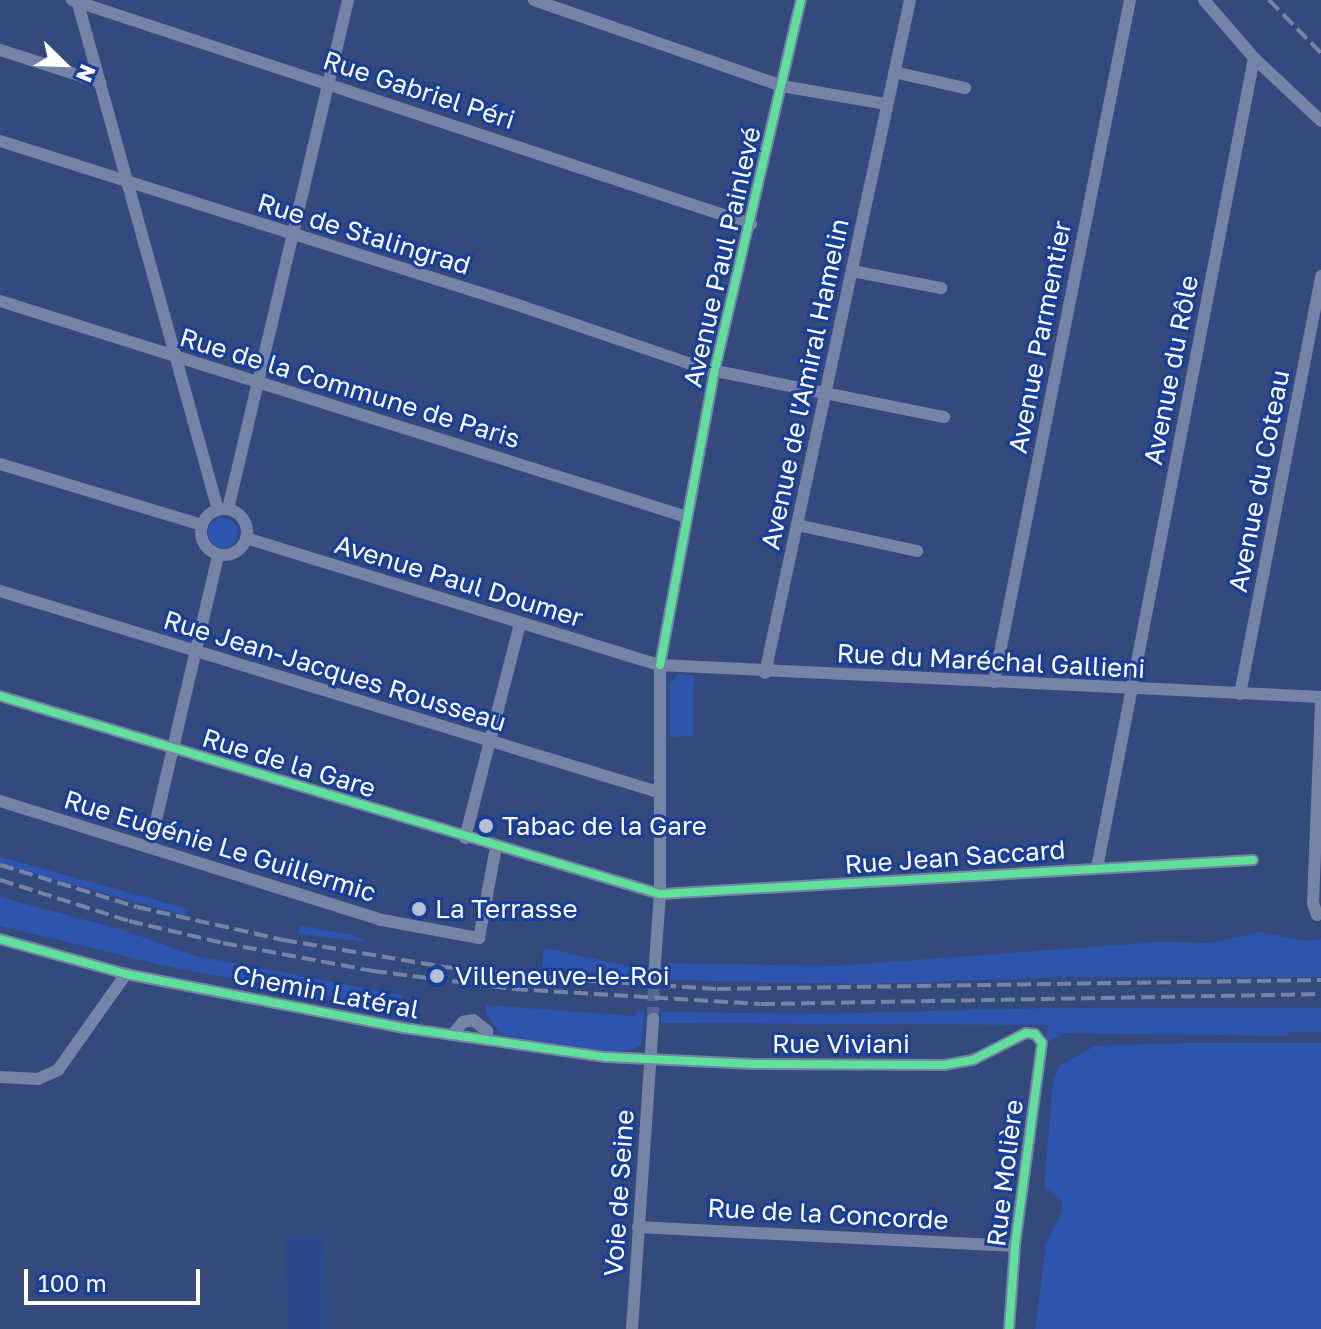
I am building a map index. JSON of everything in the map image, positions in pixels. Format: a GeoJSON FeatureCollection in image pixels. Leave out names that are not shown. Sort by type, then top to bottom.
{"type":"FeatureCollection","features":[{"type":"Feature","properties":{"kind":"street"},"geometry":{"type":"LineString","coordinates":[[223,510],[257,382],[348,0]]}},
{"type":"Feature","properties":{"kind":"street"},"geometry":{"type":"LineString","coordinates":[[534,0],[782,86],[886,104]]}},
{"type":"Feature","properties":{"kind":"street","name":"Avenue Paul Painlevé"},"geometry":{"type":"LineString","coordinates":[[654,977],[660,894],[660,665],[715,369],[801,0]]}},
{"type":"Feature","properties":{"kind":"street","name":"Avenue de l'Amiral Hamelin"},"geometry":{"type":"LineString","coordinates":[[765,673],[910,0]]}},
{"type":"Feature","properties":{"kind":"street","name":"Avenue Parmentier"},"geometry":{"type":"LineString","coordinates":[[994,682],[1130,0]]}},
{"type":"Feature","properties":{"kind":"street"},"geometry":{"type":"LineString","coordinates":[[1204,0],[1254,58],[1321,121]]}},
{"type":"Feature","properties":{"kind":"street"},"geometry":{"type":"LineString","coordinates":[[76,1],[176,358],[223,510],[245,523],[246,538],[238,550],[218,555]]}},
{"type":"Feature","properties":{"kind":"street","name":"Rue Gabriel Péri"},"geometry":{"type":"LineString","coordinates":[[76,1],[751,224]]}},
{"type":"Feature","properties":{"kind":"street"},"geometry":{"type":"LineString","coordinates":[[0,50],[100,82]]}},
{"type":"Feature","properties":{"kind":"street","name":"Avenue du Rôle"},"geometry":{"type":"LineString","coordinates":[[1097,868],[1254,58]]}},
{"type":"Feature","properties":{"kind":"street"},"geometry":{"type":"LineString","coordinates":[[894,72],[965,88]]}},
{"type":"Feature","properties":{"kind":"street","name":"Rue de Stalingrad"},"geometry":{"type":"LineString","coordinates":[[0,141],[512,303],[706,369],[944,417]]}},
{"type":"Feature","properties":{"kind":"street"},"geometry":{"type":"LineString","coordinates":[[852,271],[941,288]]}},
{"type":"Feature","properties":{"kind":"street","name":"Avenue du Coteau"},"geometry":{"type":"LineString","coordinates":[[1240,694],[1321,276]]}},
{"type":"Feature","properties":{"kind":"street","name":"Rue de la Commune de Paris"},"geometry":{"type":"LineString","coordinates":[[0,301],[687,517]]}},
{"type":"Feature","properties":{"kind":"street"},"geometry":{"type":"LineString","coordinates":[[0,464],[202,525]]}},
{"type":"Feature","properties":{"kind":"street"},"geometry":{"type":"LineString","coordinates":[[218,555],[202,540],[202,525],[208,515],[223,510]]}},
{"type":"Feature","properties":{"kind":"street"},"geometry":{"type":"LineString","coordinates":[[797,525],[917,551]]}},
{"type":"Feature","properties":{"kind":"street","name":"Avenue Paul Doumer"},"geometry":{"type":"LineString","coordinates":[[246,538],[660,665]]}},
{"type":"Feature","properties":{"kind":"street"},"geometry":{"type":"LineString","coordinates":[[150,846],[218,555]]}},
{"type":"Feature","properties":{"kind":"street","name":"Rue Jean-Jacques Rousseau"},"geometry":{"type":"LineString","coordinates":[[0,591],[658,792]]}},
{"type":"Feature","properties":{"kind":"street"},"geometry":{"type":"LineString","coordinates":[[465,838],[520,624]]}},
{"type":"Feature","properties":{"kind":"street","name":"Rue du Maréchal Gallieni"},"geometry":{"type":"LineString","coordinates":[[660,665],[765,673],[1321,699]]}},
{"type":"Feature","properties":{"kind":"street","name":"Rue de la Gare"},"geometry":{"type":"LineString","coordinates":[[0,696],[660,894]]}},
{"type":"Feature","properties":{"kind":"street"},"geometry":{"type":"LineString","coordinates":[[1317,915],[1313,903],[1321,699]]}},
{"type":"Feature","properties":{"kind":"street","name":"Rue Eugénie Le Guillermic"},"geometry":{"type":"LineString","coordinates":[[0,801],[428,931],[479,938],[496,847]]}},
{"type":"Feature","properties":{"kind":"street","name":"Rue Jean Saccard"},"geometry":{"type":"LineString","coordinates":[[660,894],[1253,860]]}},
{"type":"Feature","properties":{"kind":"street","name":"Chemin Latéral"},"geometry":{"type":"LineString","coordinates":[[0,939],[126,974],[487,1040],[654,1060]]}},
{"type":"Feature","properties":{"kind":"street"},"geometry":{"type":"LineString","coordinates":[[0,1077],[38,1079],[58,1070],[126,974]]}},
{"type":"Feature","properties":{"kind":"street"},"geometry":{"type":"LineString","coordinates":[[653,1019],[654,1060]]}},
{"type":"Feature","properties":{"kind":"street","name":"Rue Viviani"},"geometry":{"type":"LineString","coordinates":[[654,1060],[944,1065],[973,1060],[1026,1033]]}},
{"type":"Feature","properties":{"kind":"street","name":"Rue Molière"},"geometry":{"type":"LineString","coordinates":[[1009,1329],[1015,1246],[1042,1043],[1035,1034],[1026,1033]]}},
{"type":"Feature","properties":{"kind":"street","name":"Voie de Seine"},"geometry":{"type":"LineString","coordinates":[[632,1329],[654,1060]]}},
{"type":"Feature","properties":{"kind":"street","name":"Rue de la Concorde"},"geometry":{"type":"LineString","coordinates":[[638,1227],[1015,1246]]}},
{"type":"Feature","properties":{"kind":"shaded area"},"geometry":{"type":"Polygon","coordinates":[[[223,518],[233,523],[238,533],[233,543],[223,548],[213,543],[208,533],[213,523],[223,518]]]}},
{"type":"Feature","properties":{"kind":"shaded area"},"geometry":{"type":"Polygon","coordinates":[[[679,674],[694,676],[693,736],[670,737],[670,683],[679,674]]]}},
{"type":"Feature","properties":{"kind":"shaded area"},"geometry":{"type":"Polygon","coordinates":[[[0,857],[188,909],[186,916],[0,864],[0,857]]]}},
{"type":"Feature","properties":{"kind":"shaded area"},"geometry":{"type":"Polygon","coordinates":[[[0,897],[123,930],[196,956],[402,995],[401,1001],[399,1008],[170,967],[0,926],[0,897]]]}},
{"type":"Feature","properties":{"kind":"shaded area"},"geometry":{"type":"Polygon","coordinates":[[[300,926],[354,935],[367,942],[298,934],[300,926]]]}},
{"type":"Feature","properties":{"kind":"shaded area"},"geometry":{"type":"Polygon","coordinates":[[[1260,932],[1307,941],[1321,939],[1321,977],[1065,977],[867,984],[664,980],[665,963],[834,966],[1159,942],[1211,943],[1260,932]]]}},
{"type":"Feature","properties":{"kind":"shaded area"},"geometry":{"type":"Polygon","coordinates":[[[544,948],[647,970],[646,979],[630,981],[630,975],[542,967],[544,948]]]}},
{"type":"Feature","properties":{"kind":"shaded area"},"geometry":{"type":"Polygon","coordinates":[[[486,1005],[634,1016],[638,1011],[645,1013],[641,1045],[613,1052],[501,1035],[486,1013],[486,1005]]]}},
{"type":"Feature","properties":{"kind":"shaded area"},"geometry":{"type":"Polygon","coordinates":[[[1050,1008],[1321,1008],[1321,1032],[1288,1032],[1288,1036],[1064,1033],[1046,1043],[1048,1025],[661,1023],[661,1012],[817,1014],[1050,1008]]]}},
{"type":"Feature","properties":{"kind":"shaded area"},"geometry":{"type":"Polygon","coordinates":[[[1321,1043],[1321,1329],[1035,1329],[1046,1244],[1062,1211],[1062,1201],[1044,1186],[1053,1081],[1059,1066],[1095,1046],[1321,1043]]]}},
{"type":"Feature","properties":{"kind":"shaded area"},"geometry":{"type":"Polygon","coordinates":[[[325,1234],[327,1329],[288,1329],[285,1235],[325,1234]]]}},
{"type":"Feature","properties":{"kind":"tunnel"},"geometry":{"type":"LineString","coordinates":[[653,1019],[654,977]]}},
{"type":"Feature","properties":{"kind":"railway"},"geometry":{"type":"LineString","coordinates":[[1269,0],[1321,53]]}},
{"type":"Feature","properties":{"kind":"railway"},"geometry":{"type":"LineString","coordinates":[[0,865],[137,907],[283,940],[445,967],[562,979],[717,989],[1321,980]]}},
{"type":"Feature","properties":{"kind":"railway"},"geometry":{"type":"LineString","coordinates":[[0,880],[129,921],[223,943],[373,971],[514,989],[761,1004],[1321,994]]}},
{"type":"Feature","properties":{"kind":"cycle path"},"geometry":{"type":"LineString","coordinates":[[660,665],[715,369],[801,0]]}},
{"type":"Feature","properties":{"kind":"cycle path"},"geometry":{"type":"LineString","coordinates":[[0,696],[660,894],[1253,860]]}},
{"type":"Feature","properties":{"kind":"cycle path"},"geometry":{"type":"LineString","coordinates":[[0,939],[126,974],[404,1028],[606,1057],[754,1064],[944,1065],[973,1060],[1026,1033],[1035,1034],[1042,1043],[1015,1246],[1009,1329]]}},
{"type":"Feature","properties":{"kind":"place","name":"Tabac de la Gare"},"geometry":{"type":"Point","coordinates":[486,826]}},
{"type":"Feature","properties":{"kind":"place","name":"La Terrasse"},"geometry":{"type":"Point","coordinates":[419,909]}},
{"type":"Feature","properties":{"kind":"place","name":"Villeneuve-le-Roi"},"geometry":{"type":"Point","coordinates":[437,976]}}]}
